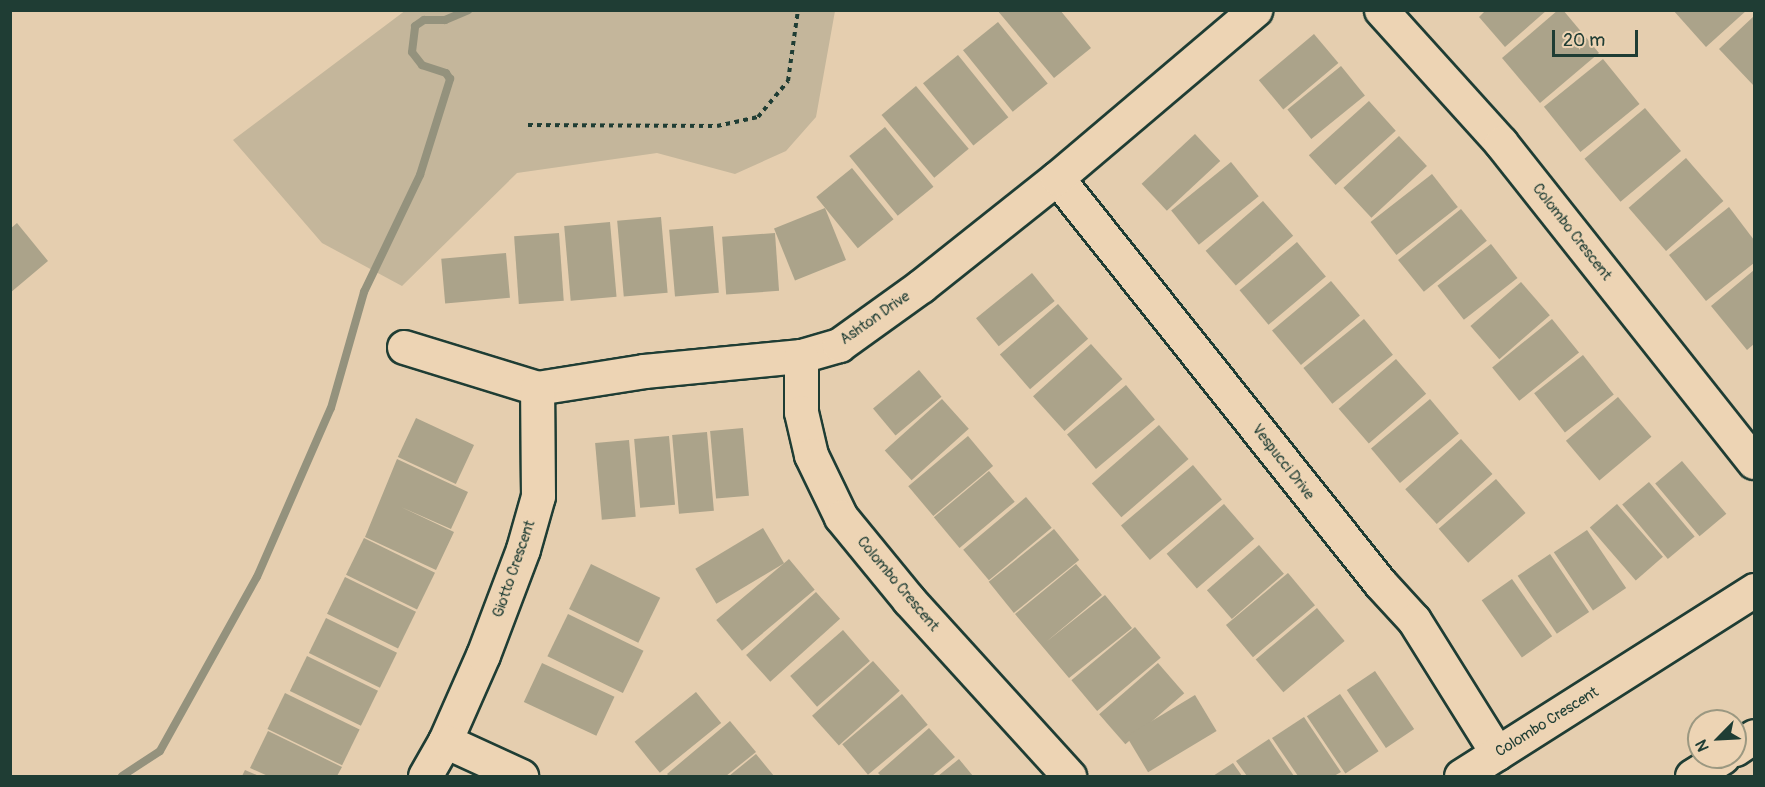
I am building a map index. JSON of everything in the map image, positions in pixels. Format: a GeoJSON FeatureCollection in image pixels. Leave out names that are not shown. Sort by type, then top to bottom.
{"type":"FeatureCollection","features":[{"type":"Feature","properties":{"kind":"street","name":"Ashton Drive"},"geometry":{"type":"LineString","coordinates":[[404,346],[537,388],[644,371],[801,356],[839,345],[921,286],[1057,178],[1255,10]]}},
{"type":"Feature","properties":{"kind":"street","name":"Colombo Crescent"},"geometry":{"type":"LineString","coordinates":[[1381,10],[1501,143],[1755,462]]}},
{"type":"Feature","properties":{"kind":"street","name":"Vespucci Drive"},"geometry":{"type":"LineString","coordinates":[[1057,178],[1380,583],[1414,620],[1497,753]]}},
{"type":"Feature","properties":{"kind":"street","name":"Colombo Crescent"},"geometry":{"type":"LineString","coordinates":[[801,356],[801,412],[811,455],[841,517],[909,600],[1069,777]]}},
{"type":"Feature","properties":{"kind":"street","name":"Giotto Crescent"},"geometry":{"type":"LineString","coordinates":[[425,777],[445,741],[515,570],[538,496],[537,388]]}},
{"type":"Feature","properties":{"kind":"street","name":"Colombo Crescent"},"geometry":{"type":"LineString","coordinates":[[1461,777],[1755,590]]}},
{"type":"Feature","properties":{"kind":"street"},"geometry":{"type":"LineString","coordinates":[[445,741],[521,777]]}},
{"type":"Feature","properties":{"kind":"path"},"geometry":{"type":"LineString","coordinates":[[528,125],[717,126],[758,117],[788,81],[798,10]]}},
{"type":"Feature","properties":{"kind":"shaded area"},"geometry":{"type":"Polygon","coordinates":[[[406,10],[835,11],[816,117],[786,151],[735,174],[657,153],[517,173],[402,286],[322,243],[233,140],[406,10]]]}},
{"type":"Feature","properties":{"kind":"building"},"geometry":{"type":"Polygon","coordinates":[[[997,10],[1060,10],[1091,48],[1054,78],[997,10]]]}},
{"type":"Feature","properties":{"kind":"building"},"geometry":{"type":"Polygon","coordinates":[[[1486,10],[1547,10],[1505,47],[1479,17],[1486,10]]]}},
{"type":"Feature","properties":{"kind":"building"},"geometry":{"type":"Polygon","coordinates":[[[1558,10],[1563,10],[1599,53],[1540,103],[1502,58],[1558,10]]]}},
{"type":"Feature","properties":{"kind":"building"},"geometry":{"type":"Polygon","coordinates":[[[1673,10],[1747,10],[1706,47],[1673,10]]]}},
{"type":"Feature","properties":{"kind":"building"},"geometry":{"type":"Polygon","coordinates":[[[1754,16],[1754,86],[1719,49],[1754,16]]]}},
{"type":"Feature","properties":{"kind":"building"},"geometry":{"type":"Polygon","coordinates":[[[998,22],[1048,83],[1013,112],[963,50],[998,22]]]}},
{"type":"Feature","properties":{"kind":"building"},"geometry":{"type":"Polygon","coordinates":[[[1314,34],[1338,63],[1283,109],[1259,80],[1314,34]]]}},
{"type":"Feature","properties":{"kind":"building"},"geometry":{"type":"Polygon","coordinates":[[[958,55],[1008,117],[973,145],[923,83],[958,55]]]}},
{"type":"Feature","properties":{"kind":"building"},"geometry":{"type":"Polygon","coordinates":[[[1603,59],[1640,104],[1580,152],[1544,107],[1603,59]]]}},
{"type":"Feature","properties":{"kind":"building"},"geometry":{"type":"Polygon","coordinates":[[[1341,66],[1365,96],[1311,139],[1287,109],[1341,66]]]}},
{"type":"Feature","properties":{"kind":"building"},"geometry":{"type":"Polygon","coordinates":[[[916,86],[969,149],[934,178],[882,115],[916,86]]]}},
{"type":"Feature","properties":{"kind":"building"},"geometry":{"type":"Polygon","coordinates":[[[1369,101],[1396,131],[1336,185],[1309,155],[1369,101]]]}},
{"type":"Feature","properties":{"kind":"building"},"geometry":{"type":"Polygon","coordinates":[[[1645,108],[1681,151],[1620,202],[1584,159],[1645,108]]]}},
{"type":"Feature","properties":{"kind":"building"},"geometry":{"type":"Polygon","coordinates":[[[885,127],[933,187],[898,216],[849,156],[885,127]]]}},
{"type":"Feature","properties":{"kind":"building"},"geometry":{"type":"Polygon","coordinates":[[[1195,134],[1220,161],[1167,211],[1142,184],[1195,134]]]}},
{"type":"Feature","properties":{"kind":"building"},"geometry":{"type":"Polygon","coordinates":[[[1399,136],[1427,166],[1371,218],[1343,188],[1399,136]]]}},
{"type":"Feature","properties":{"kind":"building"},"geometry":{"type":"Polygon","coordinates":[[[1686,158],[1723,201],[1666,251],[1629,208],[1686,158]]]}},
{"type":"Feature","properties":{"kind":"building"},"geometry":{"type":"Polygon","coordinates":[[[1231,162],[1259,196],[1199,245],[1171,210],[1231,162]]]}},
{"type":"Feature","properties":{"kind":"building"},"geometry":{"type":"Polygon","coordinates":[[[852,168],[894,219],[858,248],[816,197],[852,168]]]}},
{"type":"Feature","properties":{"kind":"building"},"geometry":{"type":"Polygon","coordinates":[[[1432,174],[1458,207],[1396,255],[1371,222],[1432,174]]]}},
{"type":"Feature","properties":{"kind":"building"},"geometry":{"type":"Polygon","coordinates":[[[1263,201],[1293,236],[1236,286],[1206,251],[1263,201]]]}},
{"type":"Feature","properties":{"kind":"building"},"geometry":{"type":"Polygon","coordinates":[[[1729,207],[1754,240],[1754,263],[1706,301],[1669,255],[1729,207]]]}},
{"type":"Feature","properties":{"kind":"building"},"geometry":{"type":"Polygon","coordinates":[[[825,208],[846,260],[795,281],[774,229],[825,208]]]}},
{"type":"Feature","properties":{"kind":"building"},"geometry":{"type":"Polygon","coordinates":[[[1461,209],[1487,241],[1424,292],[1398,260],[1461,209]]]}},
{"type":"Feature","properties":{"kind":"building"},"geometry":{"type":"Polygon","coordinates":[[[661,217],[668,293],[624,297],[617,221],[661,217]]]}},
{"type":"Feature","properties":{"kind":"building"},"geometry":{"type":"Polygon","coordinates":[[[610,222],[617,297],[571,301],[564,226],[610,222]]]}},
{"type":"Feature","properties":{"kind":"building"},"geometry":{"type":"Polygon","coordinates":[[[17,223],[48,261],[10,293],[10,229],[17,223]]]}},
{"type":"Feature","properties":{"kind":"building"},"geometry":{"type":"Polygon","coordinates":[[[713,226],[719,293],[675,297],[669,230],[713,226]]]}},
{"type":"Feature","properties":{"kind":"building"},"geometry":{"type":"Polygon","coordinates":[[[559,233],[564,301],[519,304],[514,236],[559,233]]]}},
{"type":"Feature","properties":{"kind":"building"},"geometry":{"type":"Polygon","coordinates":[[[775,233],[779,291],[726,295],[722,237],[775,233]]]}},
{"type":"Feature","properties":{"kind":"building"},"geometry":{"type":"Polygon","coordinates":[[[1297,242],[1326,276],[1268,325],[1240,290],[1297,242]]]}},
{"type":"Feature","properties":{"kind":"building"},"geometry":{"type":"Polygon","coordinates":[[[1491,244],[1517,278],[1464,320],[1437,286],[1491,244]]]}},
{"type":"Feature","properties":{"kind":"building"},"geometry":{"type":"Polygon","coordinates":[[[506,253],[510,298],[445,303],[441,259],[506,253]]]}},
{"type":"Feature","properties":{"kind":"building"},"geometry":{"type":"Polygon","coordinates":[[[1754,270],[1754,344],[1747,350],[1711,306],[1754,270]]]}},
{"type":"Feature","properties":{"kind":"building"},"geometry":{"type":"Polygon","coordinates":[[[1032,273],[1055,301],[999,346],[976,318],[1032,273]]]}},
{"type":"Feature","properties":{"kind":"building"},"geometry":{"type":"Polygon","coordinates":[[[1331,281],[1360,315],[1301,365],[1272,330],[1331,281]]]}},
{"type":"Feature","properties":{"kind":"building"},"geometry":{"type":"Polygon","coordinates":[[[1521,282],[1550,315],[1499,359],[1470,326],[1521,282]]]}},
{"type":"Feature","properties":{"kind":"building"},"geometry":{"type":"Polygon","coordinates":[[[1058,304],[1088,339],[1030,389],[1000,355],[1058,304]]]}},
{"type":"Feature","properties":{"kind":"building"},"geometry":{"type":"Polygon","coordinates":[[[1364,319],[1393,355],[1332,404],[1303,368],[1364,319]]]}},
{"type":"Feature","properties":{"kind":"building"},"geometry":{"type":"Polygon","coordinates":[[[1552,319],[1579,352],[1519,401],[1492,367],[1552,319]]]}},
{"type":"Feature","properties":{"kind":"building"},"geometry":{"type":"Polygon","coordinates":[[[1091,344],[1122,379],[1064,431],[1033,396],[1091,344]]]}},
{"type":"Feature","properties":{"kind":"building"},"geometry":{"type":"Polygon","coordinates":[[[1583,355],[1614,394],[1565,433],[1534,393],[1583,355]]]}},
{"type":"Feature","properties":{"kind":"building"},"geometry":{"type":"Polygon","coordinates":[[[1396,359],[1426,394],[1369,444],[1339,409],[1396,359]]]}},
{"type":"Feature","properties":{"kind":"building"},"geometry":{"type":"Polygon","coordinates":[[[919,370],[941,397],[896,435],[873,409],[919,370]]]}},
{"type":"Feature","properties":{"kind":"building"},"geometry":{"type":"Polygon","coordinates":[[[1126,385],[1155,419],[1096,469],[1067,434],[1126,385]]]}},
{"type":"Feature","properties":{"kind":"building"},"geometry":{"type":"Polygon","coordinates":[[[1618,397],[1651,437],[1599,481],[1566,441],[1618,397]]]}},
{"type":"Feature","properties":{"kind":"building"},"geometry":{"type":"Polygon","coordinates":[[[942,399],[969,429],[912,480],[885,451],[942,399]]]}},
{"type":"Feature","properties":{"kind":"building"},"geometry":{"type":"Polygon","coordinates":[[[1430,399],[1459,433],[1400,483],[1371,448],[1430,399]]]}},
{"type":"Feature","properties":{"kind":"building"},"geometry":{"type":"Polygon","coordinates":[[[416,418],[474,445],[456,484],[398,457],[416,418]]]}},
{"type":"Feature","properties":{"kind":"building"},"geometry":{"type":"Polygon","coordinates":[[[1159,425],[1189,459],[1121,517],[1092,483],[1159,425]]]}},
{"type":"Feature","properties":{"kind":"building"},"geometry":{"type":"Polygon","coordinates":[[[743,428],[749,496],[716,499],[710,431],[743,428]]]}},
{"type":"Feature","properties":{"kind":"building"},"geometry":{"type":"Polygon","coordinates":[[[707,432],[714,511],[679,514],[672,435],[707,432]]]}},
{"type":"Feature","properties":{"kind":"building"},"geometry":{"type":"Polygon","coordinates":[[[669,436],[675,505],[640,508],[634,439],[669,436]]]}},
{"type":"Feature","properties":{"kind":"building"},"geometry":{"type":"Polygon","coordinates":[[[968,436],[993,466],[933,516],[908,486],[968,436]]]}},
{"type":"Feature","properties":{"kind":"building"},"geometry":{"type":"Polygon","coordinates":[[[1461,439],[1492,474],[1437,524],[1405,489],[1461,439]]]}},
{"type":"Feature","properties":{"kind":"building"},"geometry":{"type":"Polygon","coordinates":[[[629,440],[636,517],[602,520],[595,443],[629,440]]]}},
{"type":"Feature","properties":{"kind":"building"},"geometry":{"type":"Polygon","coordinates":[[[397,459],[468,492],[451,529],[401,507],[454,532],[436,570],[365,537],[397,459]]]}},
{"type":"Feature","properties":{"kind":"building"},"geometry":{"type":"Polygon","coordinates":[[[1682,461],[1726,514],[1700,536],[1655,483],[1682,461]]]}},
{"type":"Feature","properties":{"kind":"building"},"geometry":{"type":"Polygon","coordinates":[[[1193,465],[1222,499],[1150,560],[1121,525],[1193,465]]]}},
{"type":"Feature","properties":{"kind":"building"},"geometry":{"type":"Polygon","coordinates":[[[989,471],[1015,502],[960,548],[934,517],[989,471]]]}},
{"type":"Feature","properties":{"kind":"building"},"geometry":{"type":"Polygon","coordinates":[[[1496,479],[1526,513],[1468,563],[1439,529],[1496,479]]]}},
{"type":"Feature","properties":{"kind":"building"},"geometry":{"type":"Polygon","coordinates":[[[1649,482],[1695,536],[1668,559],[1622,504],[1649,482]]]}},
{"type":"Feature","properties":{"kind":"building"},"geometry":{"type":"Polygon","coordinates":[[[1026,497],[1052,528],[989,580],[963,550],[1026,497]]]}},
{"type":"Feature","properties":{"kind":"building"},"geometry":{"type":"Polygon","coordinates":[[[1224,504],[1254,539],[1197,589],[1167,554],[1224,504]]]}},
{"type":"Feature","properties":{"kind":"building"},"geometry":{"type":"Polygon","coordinates":[[[1617,504],[1663,557],[1636,580],[1590,528],[1617,504]]]}},
{"type":"Feature","properties":{"kind":"building"},"geometry":{"type":"Polygon","coordinates":[[[763,528],[784,563],[716,604],[695,569],[763,528]]]}},
{"type":"Feature","properties":{"kind":"building"},"geometry":{"type":"Polygon","coordinates":[[[1054,529],[1079,560],[1014,613],[989,582],[1054,529]]]}},
{"type":"Feature","properties":{"kind":"building"},"geometry":{"type":"Polygon","coordinates":[[[1587,530],[1626,588],[1593,610],[1554,552],[1587,530]]]}},
{"type":"Feature","properties":{"kind":"building"},"geometry":{"type":"Polygon","coordinates":[[[364,538],[435,573],[417,609],[346,575],[364,538]]]}},
{"type":"Feature","properties":{"kind":"building"},"geometry":{"type":"Polygon","coordinates":[[[1259,545],[1284,574],[1232,619],[1207,590],[1259,545]]]}},
{"type":"Feature","properties":{"kind":"building"},"geometry":{"type":"Polygon","coordinates":[[[1550,554],[1589,612],[1557,634],[1518,576],[1550,554]]]}},
{"type":"Feature","properties":{"kind":"building"},"geometry":{"type":"Polygon","coordinates":[[[789,559],[815,590],[742,651],[716,620],[789,559]]]}},
{"type":"Feature","properties":{"kind":"building"},"geometry":{"type":"Polygon","coordinates":[[[591,564],[660,598],[638,643],[569,609],[591,564]]]}},
{"type":"Feature","properties":{"kind":"building"},"geometry":{"type":"Polygon","coordinates":[[[1076,564],[1102,595],[1046,642],[1105,595],[1132,628],[1069,678],[1015,614],[1076,564]]]}},
{"type":"Feature","properties":{"kind":"building"},"geometry":{"type":"Polygon","coordinates":[[[1288,573],[1315,605],[1253,657],[1226,625],[1288,573]]]}},
{"type":"Feature","properties":{"kind":"building"},"geometry":{"type":"Polygon","coordinates":[[[345,577],[416,612],[398,648],[327,614],[345,577]]]}},
{"type":"Feature","properties":{"kind":"building"},"geometry":{"type":"Polygon","coordinates":[[[1512,579],[1552,636],[1522,658],[1482,600],[1512,579]]]}},
{"type":"Feature","properties":{"kind":"building"},"geometry":{"type":"Polygon","coordinates":[[[816,592],[840,619],[770,682],[746,655],[816,592]]]}},
{"type":"Feature","properties":{"kind":"building"},"geometry":{"type":"Polygon","coordinates":[[[1317,608],[1345,641],[1283,692],[1256,659],[1317,608]]]}},
{"type":"Feature","properties":{"kind":"building"},"geometry":{"type":"Polygon","coordinates":[[[568,614],[643,651],[623,693],[547,656],[568,614]]]}},
{"type":"Feature","properties":{"kind":"building"},"geometry":{"type":"Polygon","coordinates":[[[326,618],[397,653],[380,688],[309,653],[326,618]]]}},
{"type":"Feature","properties":{"kind":"building"},"geometry":{"type":"Polygon","coordinates":[[[1135,627],[1161,658],[1097,711],[1071,680],[1135,627]]]}},
{"type":"Feature","properties":{"kind":"building"},"geometry":{"type":"Polygon","coordinates":[[[843,630],[870,661],[817,707],[790,676],[843,630]]]}},
{"type":"Feature","properties":{"kind":"building"},"geometry":{"type":"Polygon","coordinates":[[[307,656],[378,691],[361,726],[290,691],[307,656]]]}},
{"type":"Feature","properties":{"kind":"building"},"geometry":{"type":"Polygon","coordinates":[[[873,661],[900,691],[839,746],[812,716],[873,661]]]}},
{"type":"Feature","properties":{"kind":"building"},"geometry":{"type":"Polygon","coordinates":[[[542,663],[615,697],[596,736],[524,702],[542,663]]]}},
{"type":"Feature","properties":{"kind":"building"},"geometry":{"type":"Polygon","coordinates":[[[1158,663],[1184,693],[1125,744],[1099,714],[1158,663]]]}},
{"type":"Feature","properties":{"kind":"building"},"geometry":{"type":"Polygon","coordinates":[[[1375,671],[1414,729],[1386,748],[1347,690],[1375,671]]]}},
{"type":"Feature","properties":{"kind":"building"},"geometry":{"type":"Polygon","coordinates":[[[696,692],[721,723],[660,773],[635,742],[696,692]]]}},
{"type":"Feature","properties":{"kind":"building"},"geometry":{"type":"Polygon","coordinates":[[[285,693],[360,729],[342,765],[267,729],[285,693]]]}},
{"type":"Feature","properties":{"kind":"building"},"geometry":{"type":"Polygon","coordinates":[[[902,694],[928,725],[868,775],[842,744],[902,694]]]}},
{"type":"Feature","properties":{"kind":"building"},"geometry":{"type":"Polygon","coordinates":[[[1340,694],[1379,751],[1345,774],[1307,716],[1340,694]]]}},
{"type":"Feature","properties":{"kind":"building"},"geometry":{"type":"Polygon","coordinates":[[[1195,695],[1217,731],[1148,772],[1126,736],[1195,695]]]}},
{"type":"Feature","properties":{"kind":"building"},"geometry":{"type":"Polygon","coordinates":[[[1304,717],[1341,772],[1334,776],[1298,776],[1272,738],[1304,717]]]}},
{"type":"Feature","properties":{"kind":"building"},"geometry":{"type":"Polygon","coordinates":[[[730,721],[756,752],[726,776],[669,776],[667,774],[730,721]]]}},
{"type":"Feature","properties":{"kind":"building"},"geometry":{"type":"Polygon","coordinates":[[[929,728],[955,757],[932,776],[881,776],[878,773],[929,728]]]}},
{"type":"Feature","properties":{"kind":"building"},"geometry":{"type":"Polygon","coordinates":[[[268,731],[342,767],[337,776],[268,776],[250,768],[268,731]]]}},
{"type":"Feature","properties":{"kind":"building"},"geometry":{"type":"Polygon","coordinates":[[[1269,739],[1294,776],[1247,776],[1236,761],[1269,739]]]}},
{"type":"Feature","properties":{"kind":"building"},"geometry":{"type":"Polygon","coordinates":[[[756,754],[774,776],[729,776],[756,754]]]}},
{"type":"Feature","properties":{"kind":"building"},"geometry":{"type":"Polygon","coordinates":[[[959,759],[973,776],[938,776],[959,759]]]}},
{"type":"Feature","properties":{"kind":"building"},"geometry":{"type":"Polygon","coordinates":[[[1233,763],[1242,776],[1213,776],[1233,763]]]}},
{"type":"Feature","properties":{"kind":"building"},"geometry":{"type":"Polygon","coordinates":[[[245,770],[259,776],[242,776],[245,770]]]}},
{"type":"Feature","properties":{"kind":"waterway"},"geometry":{"type":"LineString","coordinates":[[122,776],[160,751],[257,577],[331,408],[364,292],[420,175],[450,79],[446,73],[422,65],[412,52],[415,26],[424,20],[445,20],[468,10]]}}]}
